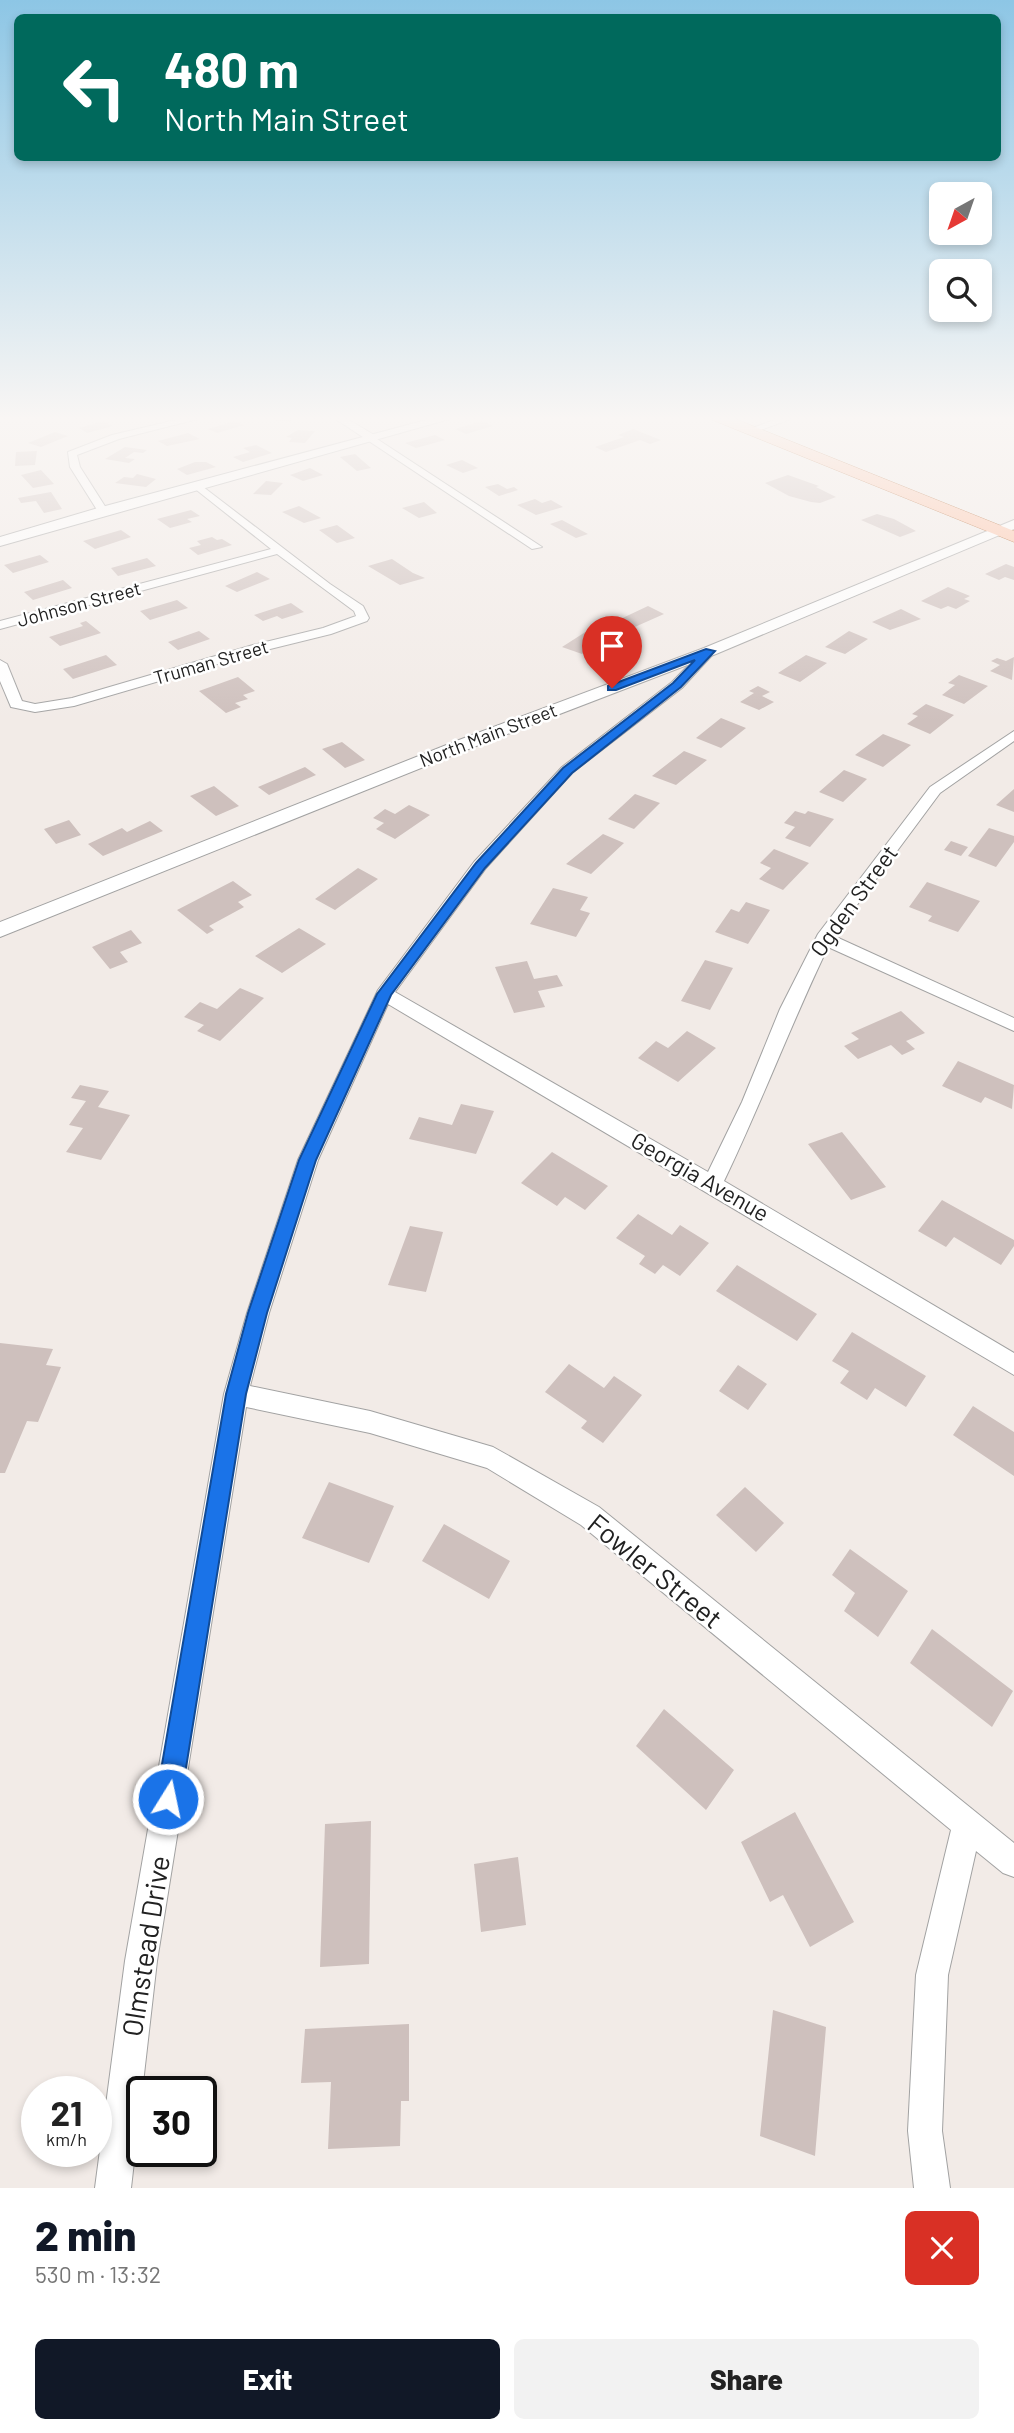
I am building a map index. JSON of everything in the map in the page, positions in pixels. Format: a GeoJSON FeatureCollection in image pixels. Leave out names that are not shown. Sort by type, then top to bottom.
{"type":"FeatureCollection","features":[{"type":"Feature","properties":{"kind":"main road"},"geometry":{"type":"LineString","coordinates":[[978,518],[1008,530]]}},
{"type":"Feature","properties":{"kind":"street"},"geometry":{"type":"LineString","coordinates":[[0,542],[79,518]]}},
{"type":"Feature","properties":{"kind":"street"},"geometry":{"type":"LineString","coordinates":[[239,518],[280,550]]}},
{"type":"Feature","properties":{"kind":"street"},"geometry":{"type":"LineString","coordinates":[[492,518],[537,548]]}},
{"type":"Feature","properties":{"kind":"street","name":"North Main Street"},"geometry":{"type":"LineString","coordinates":[[0,930],[452,749],[710,651],[1008,530]]}},
{"type":"Feature","properties":{"kind":"street","name":"Truman Street"},"geometry":{"type":"LineString","coordinates":[[0,664],[16,704],[35,709],[74,702],[258,648],[327,631],[363,618],[359,608],[326,587],[280,550]]}},
{"type":"Feature","properties":{"kind":"street","name":"Johnson Street"},"geometry":{"type":"LineString","coordinates":[[0,625],[280,550]]}},
{"type":"Feature","properties":{"kind":"street","name":"Olmstead Drive"},"geometry":{"type":"LineString","coordinates":[[113,2188],[141,1961],[236,1394],[258,1313],[308,1160],[384,994],[480,865],[567,770],[677,685],[710,651]]}},
{"type":"Feature","properties":{"kind":"street","name":"Ogden Street"},"geometry":{"type":"LineString","coordinates":[[712,1184],[752,1102],[794,997],[824,938],[935,790],[1014,735]]}},
{"type":"Feature","properties":{"kind":"street"},"geometry":{"type":"LineString","coordinates":[[824,938],[1014,1025]]}},
{"type":"Feature","properties":{"kind":"street","name":"Georgia Avenue"},"geometry":{"type":"LineString","coordinates":[[384,994],[712,1184],[1014,1365]]}},
{"type":"Feature","properties":{"kind":"street","name":"Fowler Street"},"geometry":{"type":"LineString","coordinates":[[236,1394],[370,1422],[493,1458],[590,1516],[1014,1862]]}},
{"type":"Feature","properties":{"kind":"street"},"geometry":{"type":"LineString","coordinates":[[932,2188],[925,2131],[932,1975],[967,1826]]}},
{"type":"Feature","properties":{"kind":"building"},"geometry":{"type":"Polygon","coordinates":[[[191,518],[187,519],[192,522],[170,528],[157,519],[191,518]]]}},
{"type":"Feature","properties":{"kind":"building"},"geometry":{"type":"Polygon","coordinates":[[[294,518],[321,518],[304,523],[294,518]]]}},
{"type":"Feature","properties":{"kind":"building"},"geometry":{"type":"Polygon","coordinates":[[[891,518],[916,531],[900,537],[861,520],[891,518]]]}},
{"type":"Feature","properties":{"kind":"building"},"geometry":{"type":"Polygon","coordinates":[[[562,520],[588,534],[576,538],[550,524],[562,520]]]}},
{"type":"Feature","properties":{"kind":"building"},"geometry":{"type":"Polygon","coordinates":[[[337,525],[355,538],[337,543],[319,530],[337,525]]]}},
{"type":"Feature","properties":{"kind":"building"},"geometry":{"type":"Polygon","coordinates":[[[121,530],[131,537],[95,549],[83,541],[121,530]]]}},
{"type":"Feature","properties":{"kind":"building"},"geometry":{"type":"Polygon","coordinates":[[[212,537],[232,545],[198,555],[189,548],[201,545],[197,541],[212,537]]]}},
{"type":"Feature","properties":{"kind":"building"},"geometry":{"type":"Polygon","coordinates":[[[40,555],[49,562],[13,573],[4,565],[40,555]]]}},
{"type":"Feature","properties":{"kind":"building"},"geometry":{"type":"Polygon","coordinates":[[[147,558],[156,566],[118,576],[111,568],[147,558]]]}},
{"type":"Feature","properties":{"kind":"building"},"geometry":{"type":"Polygon","coordinates":[[[392,559],[425,578],[400,585],[368,566],[392,559]]]}},
{"type":"Feature","properties":{"kind":"building"},"geometry":{"type":"Polygon","coordinates":[[[1006,564],[1014,567],[1014,580],[1005,577],[999,580],[985,574],[1006,564]]]}},
{"type":"Feature","properties":{"kind":"building"},"geometry":{"type":"Polygon","coordinates":[[[257,572],[270,579],[237,592],[225,586],[257,572]]]}},
{"type":"Feature","properties":{"kind":"building"},"geometry":{"type":"Polygon","coordinates":[[[63,580],[72,588],[33,600],[24,592],[63,580]]]}},
{"type":"Feature","properties":{"kind":"building"},"geometry":{"type":"Polygon","coordinates":[[[948,587],[970,596],[964,599],[970,601],[956,609],[948,606],[941,609],[921,601],[948,587]]]}},
{"type":"Feature","properties":{"kind":"building"},"geometry":{"type":"Polygon","coordinates":[[[177,600],[188,608],[150,620],[140,611],[177,600]]]}},
{"type":"Feature","properties":{"kind":"building"},"geometry":{"type":"Polygon","coordinates":[[[291,603],[304,612],[282,619],[277,616],[263,621],[254,615],[291,603]]]}},
{"type":"Feature","properties":{"kind":"building"},"geometry":{"type":"Polygon","coordinates":[[[648,606],[664,614],[628,630],[612,623],[648,606]]]}},
{"type":"Feature","properties":{"kind":"building"},"geometry":{"type":"Polygon","coordinates":[[[901,609],[921,619],[890,630],[872,622],[901,609]]]}},
{"type":"Feature","properties":{"kind":"building"},"geometry":{"type":"Polygon","coordinates":[[[86,621],[101,633],[60,646],[49,637],[83,626],[80,623],[86,621]]]}},
{"type":"Feature","properties":{"kind":"building"},"geometry":{"type":"Polygon","coordinates":[[[590,629],[610,636],[582,654],[562,647],[590,629]]]}},
{"type":"Feature","properties":{"kind":"building"},"geometry":{"type":"Polygon","coordinates":[[[199,631],[210,639],[178,650],[168,642],[199,631]]]}},
{"type":"Feature","properties":{"kind":"building"},"geometry":{"type":"Polygon","coordinates":[[[849,631],[868,639],[845,654],[825,647],[849,631]]]}},
{"type":"Feature","properties":{"kind":"building"},"geometry":{"type":"Polygon","coordinates":[[[106,655],[117,665],[73,679],[63,669],[106,655]]]}},
{"type":"Feature","properties":{"kind":"building"},"geometry":{"type":"Polygon","coordinates":[[[806,655],[827,663],[800,682],[778,673],[806,655]]]}},
{"type":"Feature","properties":{"kind":"building"},"geometry":{"type":"Polygon","coordinates":[[[1014,657],[1012,680],[990,671],[1000,665],[991,661],[997,658],[1006,661],[1014,657]]]}},
{"type":"Feature","properties":{"kind":"building"},"geometry":{"type":"Polygon","coordinates":[[[959,675],[988,686],[964,704],[942,695],[955,685],[948,683],[959,675]]]}},
{"type":"Feature","properties":{"kind":"building"},"geometry":{"type":"Polygon","coordinates":[[[238,677],[255,691],[243,695],[248,699],[235,703],[241,707],[226,713],[199,691],[238,677]]]}},
{"type":"Feature","properties":{"kind":"building"},"geometry":{"type":"Polygon","coordinates":[[[758,686],[770,692],[762,696],[774,702],[759,710],[740,702],[754,693],[749,691],[758,686]]]}},
{"type":"Feature","properties":{"kind":"building"},"geometry":{"type":"Polygon","coordinates":[[[926,704],[954,715],[930,734],[907,724],[918,716],[912,714],[926,704]]]}},
{"type":"Feature","properties":{"kind":"building"},"geometry":{"type":"Polygon","coordinates":[[[721,718],[746,728],[721,748],[696,738],[721,718]]]}},
{"type":"Feature","properties":{"kind":"building"},"geometry":{"type":"Polygon","coordinates":[[[883,734],[911,745],[883,767],[855,755],[883,734]]]}},
{"type":"Feature","properties":{"kind":"building"},"geometry":{"type":"Polygon","coordinates":[[[342,742],[365,760],[345,768],[322,749],[342,742]]]}},
{"type":"Feature","properties":{"kind":"building"},"geometry":{"type":"Polygon","coordinates":[[[684,751],[707,760],[676,785],[652,776],[684,751]]]}},
{"type":"Feature","properties":{"kind":"building"},"geometry":{"type":"Polygon","coordinates":[[[305,767],[316,775],[269,795],[258,787],[305,767]]]}},
{"type":"Feature","properties":{"kind":"building"},"geometry":{"type":"Polygon","coordinates":[[[844,770],[867,779],[843,802],[819,792],[844,770]]]}},
{"type":"Feature","properties":{"kind":"building"},"geometry":{"type":"Polygon","coordinates":[[[214,786],[239,806],[216,816],[190,796],[214,786]]]}},
{"type":"Feature","properties":{"kind":"building"},"geometry":{"type":"Polygon","coordinates":[[[1014,789],[1014,812],[996,805],[1014,789]]]}},
{"type":"Feature","properties":{"kind":"building"},"geometry":{"type":"Polygon","coordinates":[[[635,794],[660,803],[634,829],[608,819],[635,794]]]}},
{"type":"Feature","properties":{"kind":"building"},"geometry":{"type":"Polygon","coordinates":[[[409,805],[430,815],[395,839],[376,829],[384,823],[373,818],[385,809],[395,814],[409,805]]]}},
{"type":"Feature","properties":{"kind":"building"},"geometry":{"type":"Polygon","coordinates":[[[795,811],[805,814],[808,811],[834,819],[810,847],[785,838],[795,827],[784,823],[795,811]]]}},
{"type":"Feature","properties":{"kind":"building"},"geometry":{"type":"Polygon","coordinates":[[[69,820],[81,835],[56,844],[44,829],[69,820]]]}},
{"type":"Feature","properties":{"kind":"building"},"geometry":{"type":"Polygon","coordinates":[[[150,821],[163,831],[103,856],[88,844],[122,828],[127,832],[150,821]]]}},
{"type":"Feature","properties":{"kind":"building"},"geometry":{"type":"Polygon","coordinates":[[[989,828],[1014,836],[1014,842],[996,867],[968,856],[989,828]]]}},
{"type":"Feature","properties":{"kind":"building"},"geometry":{"type":"Polygon","coordinates":[[[603,834],[624,843],[591,874],[566,864],[603,834]]]}},
{"type":"Feature","properties":{"kind":"building"},"geometry":{"type":"Polygon","coordinates":[[[951,841],[968,847],[961,856],[944,850],[951,841]]]}},
{"type":"Feature","properties":{"kind":"building"},"geometry":{"type":"Polygon","coordinates":[[[774,849],[809,863],[783,890],[759,879],[771,868],[760,863],[774,849]]]}},
{"type":"Feature","properties":{"kind":"building"},"geometry":{"type":"Polygon","coordinates":[[[358,868],[378,879],[335,910],[315,899],[358,868]]]}},
{"type":"Feature","properties":{"kind":"building"},"geometry":{"type":"Polygon","coordinates":[[[233,881],[252,895],[238,902],[244,907],[209,926],[214,930],[207,934],[177,910],[233,881]]]}},
{"type":"Feature","properties":{"kind":"building"},"geometry":{"type":"Polygon","coordinates":[[[927,882],[980,901],[958,932],[928,921],[932,916],[909,907],[927,882]]]}},
{"type":"Feature","properties":{"kind":"building"},"geometry":{"type":"Polygon","coordinates":[[[553,888],[588,897],[580,910],[590,913],[576,937],[530,924],[553,888]]]}},
{"type":"Feature","properties":{"kind":"building"},"geometry":{"type":"Polygon","coordinates":[[[746,902],[770,910],[748,944],[715,932],[731,909],[739,912],[746,902]]]}},
{"type":"Feature","properties":{"kind":"building"},"geometry":{"type":"Polygon","coordinates":[[[299,928],[326,944],[282,973],[255,956],[299,928]]]}},
{"type":"Feature","properties":{"kind":"building"},"geometry":{"type":"Polygon","coordinates":[[[131,930],[142,943],[120,952],[128,962],[110,969],[92,947],[131,930]]]}},
{"type":"Feature","properties":{"kind":"building"},"geometry":{"type":"Polygon","coordinates":[[[705,960],[733,968],[710,1010],[681,1001],[705,960]]]}},
{"type":"Feature","properties":{"kind":"building"},"geometry":{"type":"Polygon","coordinates":[[[527,961],[534,979],[557,975],[563,986],[538,991],[545,1007],[514,1013],[495,967],[527,961]]]}},
{"type":"Feature","properties":{"kind":"building"},"geometry":{"type":"Polygon","coordinates":[[[240,988],[264,998],[220,1041],[197,1031],[204,1025],[184,1017],[200,1002],[217,1009],[240,988]]]}},
{"type":"Feature","properties":{"kind":"building"},"geometry":{"type":"Polygon","coordinates":[[[901,1011],[925,1033],[906,1041],[915,1049],[902,1055],[891,1045],[858,1059],[844,1046],[859,1039],[851,1033],[901,1011]]]}},
{"type":"Feature","properties":{"kind":"building"},"geometry":{"type":"Polygon","coordinates":[[[687,1031],[716,1048],[678,1082],[638,1058],[656,1041],[668,1048],[687,1031]]]}},
{"type":"Feature","properties":{"kind":"building"},"geometry":{"type":"Polygon","coordinates":[[[958,1061],[1014,1085],[1012,1109],[985,1097],[981,1103],[942,1086],[958,1061]]]}},
{"type":"Feature","properties":{"kind":"building"},"geometry":{"type":"Polygon","coordinates":[[[80,1085],[109,1091],[98,1107],[130,1115],[101,1160],[66,1152],[83,1128],[69,1125],[86,1101],[71,1098],[80,1085]]]}},
{"type":"Feature","properties":{"kind":"building"},"geometry":{"type":"Polygon","coordinates":[[[461,1104],[494,1111],[476,1154],[409,1139],[419,1117],[452,1125],[461,1104]]]}},
{"type":"Feature","properties":{"kind":"building"},"geometry":{"type":"Polygon","coordinates":[[[842,1132],[886,1187],[851,1200],[808,1144],[842,1132]]]}},
{"type":"Feature","properties":{"kind":"building"},"geometry":{"type":"Polygon","coordinates":[[[552,1152],[608,1186],[585,1210],[565,1197],[557,1206],[521,1183],[552,1152]]]}},
{"type":"Feature","properties":{"kind":"building"},"geometry":{"type":"Polygon","coordinates":[[[942,1200],[1014,1240],[1014,1246],[1001,1265],[954,1237],[946,1247],[918,1231],[942,1200]]]}},
{"type":"Feature","properties":{"kind":"building"},"geometry":{"type":"Polygon","coordinates":[[[638,1214],[672,1235],[680,1225],[709,1243],[680,1276],[663,1265],[655,1274],[639,1264],[645,1256],[616,1238],[638,1214]]]}},
{"type":"Feature","properties":{"kind":"building"},"geometry":{"type":"Polygon","coordinates":[[[410,1226],[443,1232],[426,1292],[388,1285],[410,1226]]]}},
{"type":"Feature","properties":{"kind":"building"},"geometry":{"type":"Polygon","coordinates":[[[737,1265],[817,1314],[797,1341],[716,1291],[737,1265]]]}},
{"type":"Feature","properties":{"kind":"building"},"geometry":{"type":"Polygon","coordinates":[[[852,1332],[926,1376],[906,1407],[875,1388],[867,1400],[840,1383],[849,1371],[832,1361],[852,1332]]]}},
{"type":"Feature","properties":{"kind":"building"},"geometry":{"type":"Polygon","coordinates":[[[0,1343],[53,1349],[46,1365],[61,1367],[38,1422],[27,1421],[5,1473],[0,1473],[0,1343]]]}},
{"type":"Feature","properties":{"kind":"building"},"geometry":{"type":"Polygon","coordinates":[[[569,1364],[604,1388],[614,1376],[642,1395],[603,1443],[581,1428],[587,1421],[545,1392],[569,1364]]]}},
{"type":"Feature","properties":{"kind":"building"},"geometry":{"type":"Polygon","coordinates":[[[738,1365],[767,1384],[748,1410],[719,1391],[738,1365]]]}},
{"type":"Feature","properties":{"kind":"building"},"geometry":{"type":"Polygon","coordinates":[[[973,1406],[1014,1432],[1014,1476],[953,1435],[973,1406]]]}},
{"type":"Feature","properties":{"kind":"building"},"geometry":{"type":"Polygon","coordinates":[[[329,1482],[394,1506],[369,1563],[302,1538],[329,1482]]]}},
{"type":"Feature","properties":{"kind":"building"},"geometry":{"type":"Polygon","coordinates":[[[745,1487],[784,1523],[756,1552],[716,1515],[745,1487]]]}},
{"type":"Feature","properties":{"kind":"building"},"geometry":{"type":"Polygon","coordinates":[[[444,1524],[510,1561],[489,1599],[422,1561],[444,1524]]]}},
{"type":"Feature","properties":{"kind":"building"},"geometry":{"type":"Polygon","coordinates":[[[850,1549],[908,1591],[878,1637],[844,1611],[855,1593],[832,1575],[850,1549]]]}},
{"type":"Feature","properties":{"kind":"building"},"geometry":{"type":"Polygon","coordinates":[[[932,1629],[1013,1691],[992,1727],[910,1663],[932,1629]]]}},
{"type":"Feature","properties":{"kind":"building"},"geometry":{"type":"Polygon","coordinates":[[[664,1709],[734,1770],[706,1810],[636,1746],[664,1709]]]}},
{"type":"Feature","properties":{"kind":"building"},"geometry":{"type":"Polygon","coordinates":[[[795,1812],[854,1922],[810,1947],[783,1895],[770,1902],[741,1842],[795,1812]]]}},
{"type":"Feature","properties":{"kind":"building"},"geometry":{"type":"Polygon","coordinates":[[[371,1821],[369,1964],[320,1967],[325,1824],[371,1821]]]}},
{"type":"Feature","properties":{"kind":"building"},"geometry":{"type":"Polygon","coordinates":[[[518,1857],[526,1925],[481,1932],[474,1864],[518,1857]]]}},
{"type":"Feature","properties":{"kind":"building"},"geometry":{"type":"Polygon","coordinates":[[[773,2010],[826,2027],[815,2156],[760,2136],[773,2010]]]}},
{"type":"Feature","properties":{"kind":"building"},"geometry":{"type":"Polygon","coordinates":[[[409,2024],[409,2101],[401,2101],[400,2146],[328,2149],[331,2082],[301,2083],[305,2029],[409,2024]]]}},
{"type":"Feature","properties":{"kind":"route"},"geometry":{"type":"LineString","coordinates":[[168,1799],[236,1394],[258,1313],[308,1160],[384,994],[480,865],[567,770],[677,685],[710,651],[612,688]]}}]}
